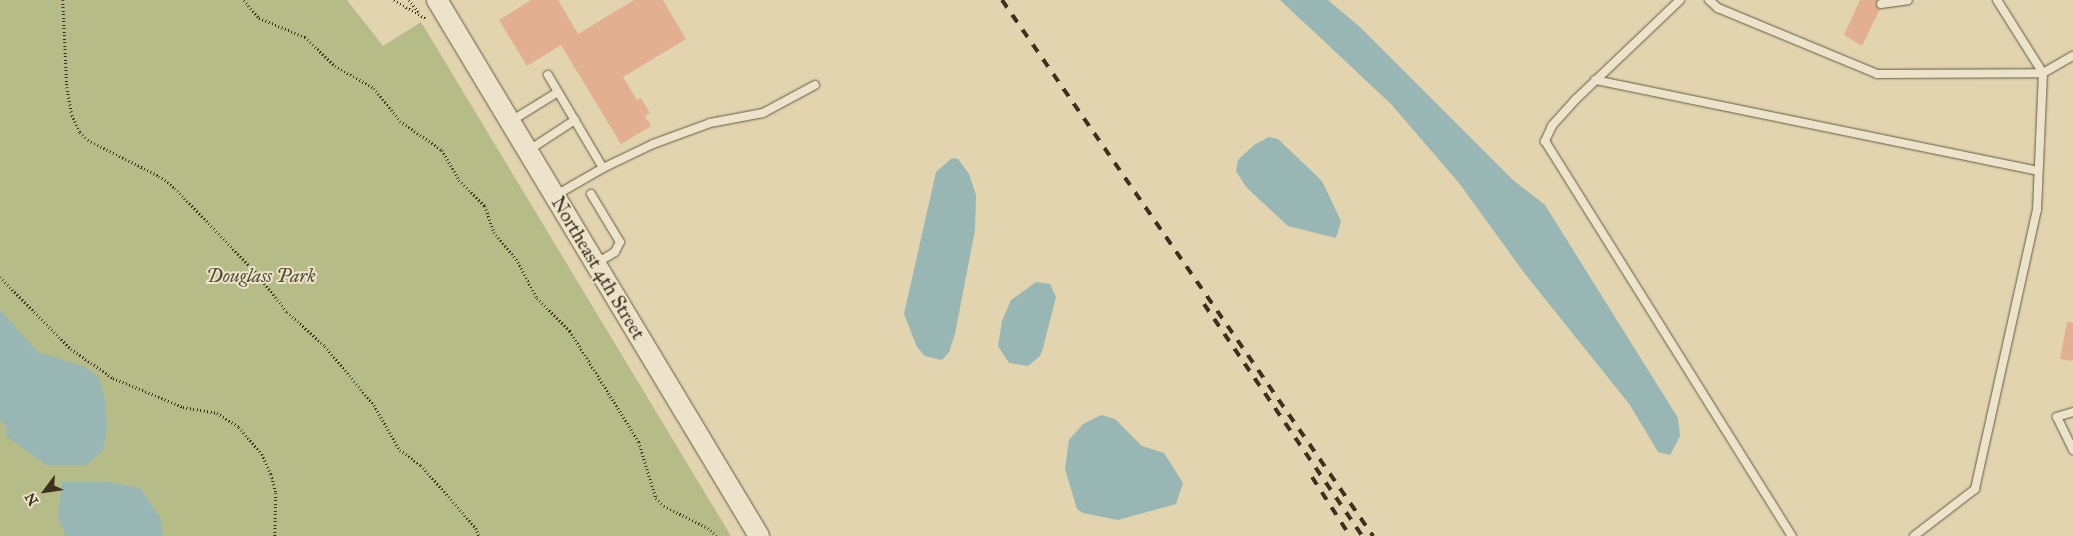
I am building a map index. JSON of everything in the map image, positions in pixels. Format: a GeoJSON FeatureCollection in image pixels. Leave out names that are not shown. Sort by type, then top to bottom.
{"type":"FeatureCollection","features":[{"type":"Feature","properties":{"kind":"street","name":"Northeast 4th Street"},"geometry":{"type":"LineString","coordinates":[[436,0],[759,536]]}},
{"type":"Feature","properties":{"kind":"lane"},"geometry":{"type":"LineString","coordinates":[[1680,0],[1595,80],[1552,126],[1545,141],[1792,536]]}},
{"type":"Feature","properties":{"kind":"lane"},"geometry":{"type":"LineString","coordinates":[[1710,0],[1718,8],[1876,74],[2043,73],[2073,56]]}},
{"type":"Feature","properties":{"kind":"lane"},"geometry":{"type":"LineString","coordinates":[[1881,4],[1908,0]]}},
{"type":"Feature","properties":{"kind":"lane"},"geometry":{"type":"LineString","coordinates":[[1914,536],[1975,489],[2038,210],[2043,73],[1997,0]]}},
{"type":"Feature","properties":{"kind":"lane"},"geometry":{"type":"LineString","coordinates":[[548,74],[603,168]]}},
{"type":"Feature","properties":{"kind":"lane"},"geometry":{"type":"LineString","coordinates":[[1595,80],[2038,171]]}},
{"type":"Feature","properties":{"kind":"lane"},"geometry":{"type":"LineString","coordinates":[[554,196],[603,168],[652,144],[710,123],[763,113],[815,85]]}},
{"type":"Feature","properties":{"kind":"lane"},"geometry":{"type":"LineString","coordinates":[[509,122],[558,92]]}},
{"type":"Feature","properties":{"kind":"lane"},"geometry":{"type":"LineString","coordinates":[[527,151],[575,120]]}},
{"type":"Feature","properties":{"kind":"lane"},"geometry":{"type":"LineString","coordinates":[[591,194],[620,242],[615,252],[595,264]]}},
{"type":"Feature","properties":{"kind":"lane"},"geometry":{"type":"LineString","coordinates":[[2073,412],[2057,417],[2073,450]]}},
{"type":"Feature","properties":{"kind":"path"},"geometry":{"type":"LineString","coordinates":[[63,0],[67,87],[72,115],[80,132],[88,140],[159,176],[175,188],[258,275],[287,312],[325,346],[374,405],[400,450],[421,465],[476,528],[479,536]]}},
{"type":"Feature","properties":{"kind":"path"},"geometry":{"type":"LineString","coordinates":[[244,0],[259,18],[305,37],[335,66],[374,88],[400,121],[442,150],[459,180],[484,206],[494,232],[518,262],[537,298],[570,331],[638,442],[656,498],[664,506],[708,528],[717,536]]}},
{"type":"Feature","properties":{"kind":"path"},"geometry":{"type":"LineString","coordinates":[[409,0],[422,14]]}},
{"type":"Feature","properties":{"kind":"path"},"geometry":{"type":"LineString","coordinates":[[0,277],[71,349],[113,378],[183,407],[217,413],[239,427],[262,454],[271,474],[276,493],[275,536]]}},
{"type":"Feature","properties":{"kind":"green space","name":"Douglass Park"},"geometry":{"type":"Polygon","coordinates":[[[0,0],[347,0],[383,46],[421,22],[731,536],[0,536],[0,0]]]}},
{"type":"Feature","properties":{"kind":"water"},"geometry":{"type":"Polygon","coordinates":[[[1280,0],[1328,0],[1360,27],[1513,180],[1545,205],[1678,418],[1680,436],[1670,455],[1658,452],[1630,405],[1525,274],[1459,183],[1391,104],[1280,0]]]}},
{"type":"Feature","properties":{"kind":"water"},"geometry":{"type":"Polygon","coordinates":[[[1269,137],[1278,139],[1322,181],[1341,221],[1336,238],[1288,226],[1246,187],[1236,171],[1238,160],[1254,145],[1269,137]]]}},
{"type":"Feature","properties":{"kind":"water"},"geometry":{"type":"Polygon","coordinates":[[[952,158],[958,159],[969,174],[976,195],[975,230],[955,334],[949,352],[942,360],[925,356],[917,347],[904,314],[936,172],[952,158]]]}},
{"type":"Feature","properties":{"kind":"water"},"geometry":{"type":"Polygon","coordinates":[[[1036,282],[1050,284],[1056,297],[1043,348],[1040,356],[1028,366],[1009,363],[998,346],[1002,321],[1011,300],[1036,282]]]}},
{"type":"Feature","properties":{"kind":"water"},"geometry":{"type":"Polygon","coordinates":[[[0,310],[38,352],[85,367],[99,378],[105,399],[107,431],[103,450],[87,465],[46,465],[6,436],[7,428],[0,420],[0,310]]]}},
{"type":"Feature","properties":{"kind":"water"},"geometry":{"type":"Polygon","coordinates":[[[1101,415],[1115,419],[1142,446],[1164,453],[1183,483],[1176,504],[1118,520],[1083,513],[1077,509],[1065,469],[1069,440],[1083,424],[1101,415]]]}},
{"type":"Feature","properties":{"kind":"water"},"geometry":{"type":"Polygon","coordinates":[[[62,482],[107,482],[140,488],[160,517],[163,536],[66,536],[58,517],[62,482]]]}},
{"type":"Feature","properties":{"kind":"building"},"geometry":{"type":"Polygon","coordinates":[[[531,0],[558,0],[578,34],[634,0],[663,0],[686,39],[623,77],[637,100],[641,98],[650,113],[645,116],[651,126],[621,144],[561,45],[527,66],[499,20],[531,0]]]}},
{"type":"Feature","properties":{"kind":"building"},"geometry":{"type":"Polygon","coordinates":[[[1860,0],[1877,0],[1876,5],[1880,9],[1862,46],[1844,35],[1860,0]]]}},
{"type":"Feature","properties":{"kind":"building"},"geometry":{"type":"Polygon","coordinates":[[[2067,322],[2073,322],[2073,361],[2060,359],[2067,322]]]}},
{"type":"Feature","properties":{"kind":"railway"},"geometry":{"type":"LineString","coordinates":[[1002,0],[1373,536]]}},
{"type":"Feature","properties":{"kind":"railway"},"geometry":{"type":"LineString","coordinates":[[1204,304],[1362,536]]}},
{"type":"Feature","properties":{"kind":"railway"},"geometry":{"type":"LineString","coordinates":[[1312,477],[1350,536]]}}]}
